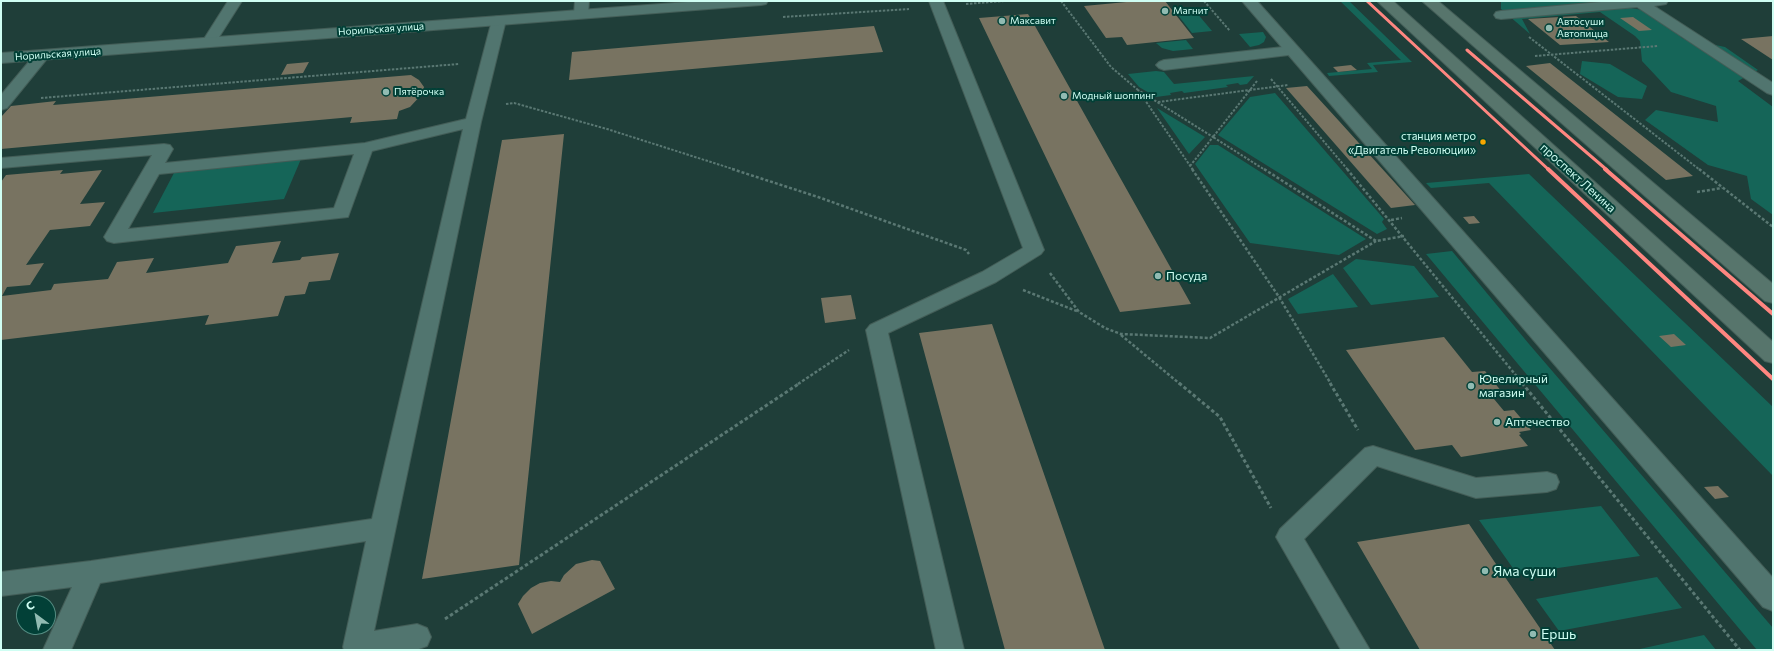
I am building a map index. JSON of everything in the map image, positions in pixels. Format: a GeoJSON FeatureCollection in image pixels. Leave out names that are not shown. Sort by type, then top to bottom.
{"type":"FeatureCollection","features":[{"type":"Feature","properties":{"kind":"main road","name":"проспект Ленина"},"geometry":{"type":"LineString","coordinates":[[1384,1],[1773,355]]}},
{"type":"Feature","properties":{"kind":"main road"},"geometry":{"type":"LineString","coordinates":[[1428,1],[1773,296]]}},
{"type":"Feature","properties":{"kind":"street","name":"Норильская улица"},"geometry":{"type":"LineString","coordinates":[[1,58],[499,20],[582,7],[761,1]]}},
{"type":"Feature","properties":{"kind":"street"},"geometry":{"type":"LineString","coordinates":[[1249,1],[1773,598]]}},
{"type":"Feature","properties":{"kind":"lane"},"geometry":{"type":"LineString","coordinates":[[209,42],[235,1]]}},
{"type":"Feature","properties":{"kind":"lane"},"geometry":{"type":"LineString","coordinates":[[1501,15],[1661,1]]}},
{"type":"Feature","properties":{"kind":"lane"},"geometry":{"type":"LineString","coordinates":[[1640,3],[1773,90]]}},
{"type":"Feature","properties":{"kind":"lane"},"geometry":{"type":"LineString","coordinates":[[937,4],[1034,250],[990,277],[877,330],[950,650]]}},
{"type":"Feature","properties":{"kind":"lane"},"geometry":{"type":"LineString","coordinates":[[417,637],[357,648],[382,528],[475,114],[499,20]]}},
{"type":"Feature","properties":{"kind":"lane"},"geometry":{"type":"LineString","coordinates":[[1164,65],[1292,51]]}},
{"type":"Feature","properties":{"kind":"lane"},"geometry":{"type":"LineString","coordinates":[[3,103],[42,55]]}},
{"type":"Feature","properties":{"kind":"lane"},"geometry":{"type":"LineString","coordinates":[[153,169],[365,148],[475,114]]}},
{"type":"Feature","properties":{"kind":"lane"},"geometry":{"type":"LineString","coordinates":[[1,163],[164,149],[114,237],[341,214],[365,148]]}},
{"type":"Feature","properties":{"kind":"lane"},"geometry":{"type":"LineString","coordinates":[[1356,650],[1289,538],[1373,455],[1476,488],[1547,482]]}},
{"type":"Feature","properties":{"kind":"lane"},"geometry":{"type":"LineString","coordinates":[[1,584],[91,573],[382,528]]}},
{"type":"Feature","properties":{"kind":"lane"},"geometry":{"type":"LineString","coordinates":[[57,650],[91,573]]}},
{"type":"Feature","properties":{"kind":"path"},"geometry":{"type":"LineString","coordinates":[[937,4],[1004,1]]}},
{"type":"Feature","properties":{"kind":"path"},"geometry":{"type":"LineString","coordinates":[[1061,1],[1111,67],[1138,90],[1376,241]]}},
{"type":"Feature","properties":{"kind":"path"},"geometry":{"type":"LineString","coordinates":[[1204,1],[1278,86],[1404,236],[1740,650]]}},
{"type":"Feature","properties":{"kind":"path"},"geometry":{"type":"LineString","coordinates":[[1501,15],[1773,227]]}},
{"type":"Feature","properties":{"kind":"path"},"geometry":{"type":"LineString","coordinates":[[1528,57],[1700,42]]}},
{"type":"Feature","properties":{"kind":"path"},"geometry":{"type":"LineString","coordinates":[[3,103],[489,61]]}},
{"type":"Feature","properties":{"kind":"path"},"geometry":{"type":"LineString","coordinates":[[1190,166],[1264,71]]}},
{"type":"Feature","properties":{"kind":"path"},"geometry":{"type":"LineString","coordinates":[[1157,102],[1278,86]]}},
{"type":"Feature","properties":{"kind":"path"},"geometry":{"type":"LineString","coordinates":[[1138,90],[1279,298],[1373,455]]}},
{"type":"Feature","properties":{"kind":"path"},"geometry":{"type":"LineString","coordinates":[[475,114],[514,103],[607,129],[818,197],[966,250],[990,277],[1079,312],[1105,328],[1121,334],[1210,338],[1376,241],[1404,236]]}},
{"type":"Feature","properties":{"kind":"path"},"geometry":{"type":"LineString","coordinates":[[1696,192],[1723,188]]}},
{"type":"Feature","properties":{"kind":"path"},"geometry":{"type":"LineString","coordinates":[[1034,250],[1079,312]]}},
{"type":"Feature","properties":{"kind":"path"},"geometry":{"type":"LineString","coordinates":[[417,637],[877,330]]}},
{"type":"Feature","properties":{"kind":"path"},"geometry":{"type":"LineString","coordinates":[[1121,334],[1220,417],[1289,538]]}},
{"type":"Feature","properties":{"kind":"green space"},"geometry":{"type":"Polygon","coordinates":[[[1340,1],[1349,1],[1412,62],[1373,65],[1378,72],[1329,76],[1327,73],[1372,69],[1367,63],[1401,60],[1340,1]]]}},
{"type":"Feature","properties":{"kind":"green space"},"geometry":{"type":"Polygon","coordinates":[[[1612,1],[1624,7],[1662,13],[1682,38],[1725,47],[1758,70],[1738,81],[1773,107],[1773,215],[1751,199],[1747,176],[1708,165],[1645,120],[1656,110],[1718,122],[1716,106],[1671,92],[1642,61],[1640,41],[1635,36],[1600,12],[1522,19],[1530,34],[1501,9],[1501,2],[1612,1]]]}},
{"type":"Feature","properties":{"kind":"green space"},"geometry":{"type":"Polygon","coordinates":[[[1196,12],[1212,31],[1192,33],[1177,14],[1196,12]]]}},
{"type":"Feature","properties":{"kind":"green space"},"geometry":{"type":"Polygon","coordinates":[[[1263,32],[1266,37],[1264,42],[1250,47],[1239,34],[1263,32]]]}},
{"type":"Feature","properties":{"kind":"green space"},"geometry":{"type":"Polygon","coordinates":[[[1186,40],[1193,49],[1173,51],[1162,48],[1156,43],[1186,40]]]}},
{"type":"Feature","properties":{"kind":"green space"},"geometry":{"type":"Polygon","coordinates":[[[1582,61],[1610,64],[1647,86],[1642,99],[1618,97],[1580,74],[1582,61]]]}},
{"type":"Feature","properties":{"kind":"green space"},"geometry":{"type":"Polygon","coordinates":[[[1156,71],[1164,72],[1174,84],[1254,76],[1247,84],[1240,85],[1238,83],[1226,85],[1228,87],[1184,93],[1182,91],[1170,93],[1171,95],[1156,97],[1139,87],[1128,74],[1156,71]]]}},
{"type":"Feature","properties":{"kind":"green space"},"geometry":{"type":"Polygon","coordinates":[[[1275,93],[1384,219],[1382,222],[1387,229],[1377,234],[1218,135],[1250,97],[1275,93]]]}},
{"type":"Feature","properties":{"kind":"green space"},"geometry":{"type":"Polygon","coordinates":[[[1157,108],[1205,137],[1189,154],[1157,108]]]}},
{"type":"Feature","properties":{"kind":"green space"},"geometry":{"type":"Polygon","coordinates":[[[1210,145],[1218,145],[1366,239],[1339,255],[1250,243],[1195,164],[1210,145]]]}},
{"type":"Feature","properties":{"kind":"green space"},"geometry":{"type":"Polygon","coordinates":[[[301,159],[284,199],[153,213],[175,171],[301,159]]]}},
{"type":"Feature","properties":{"kind":"green space"},"geometry":{"type":"Polygon","coordinates":[[[1529,174],[1773,407],[1773,476],[1489,183],[1431,188],[1426,183],[1529,174]]]}},
{"type":"Feature","properties":{"kind":"green space"},"geometry":{"type":"Polygon","coordinates":[[[1452,251],[1529,344],[1773,628],[1773,650],[1757,650],[1426,254],[1452,251]]]}},
{"type":"Feature","properties":{"kind":"green space"},"geometry":{"type":"Polygon","coordinates":[[[1356,259],[1414,266],[1439,297],[1371,305],[1343,268],[1356,259]]]}},
{"type":"Feature","properties":{"kind":"green space"},"geometry":{"type":"Polygon","coordinates":[[[1333,274],[1358,307],[1298,314],[1288,299],[1333,274]]]}},
{"type":"Feature","properties":{"kind":"green space"},"geometry":{"type":"Polygon","coordinates":[[[1601,506],[1640,556],[1517,574],[1479,520],[1601,506]]]}},
{"type":"Feature","properties":{"kind":"green space"},"geometry":{"type":"Polygon","coordinates":[[[1657,577],[1682,608],[1559,631],[1536,599],[1657,577]]]}},
{"type":"Feature","properties":{"kind":"green space"},"geometry":{"type":"Polygon","coordinates":[[[1704,635],[1716,650],[1635,650],[1704,635]]]}},
{"type":"Feature","properties":{"kind":"building"},"geometry":{"type":"Polygon","coordinates":[[[1137,1],[1165,1],[1194,38],[1127,45],[1122,37],[1106,38],[1084,6],[1137,1]]]}},
{"type":"Feature","properties":{"kind":"building"},"geometry":{"type":"Polygon","coordinates":[[[1028,14],[1191,304],[1120,312],[979,18],[1028,14]]]}},
{"type":"Feature","properties":{"kind":"building"},"geometry":{"type":"Polygon","coordinates":[[[1576,16],[1609,42],[1560,45],[1528,19],[1576,16]]]}},
{"type":"Feature","properties":{"kind":"building"},"geometry":{"type":"Polygon","coordinates":[[[1633,17],[1652,30],[1639,31],[1620,18],[1633,17]]]}},
{"type":"Feature","properties":{"kind":"building"},"geometry":{"type":"Polygon","coordinates":[[[874,26],[883,52],[569,80],[572,52],[874,26]]]}},
{"type":"Feature","properties":{"kind":"building"},"geometry":{"type":"Polygon","coordinates":[[[1773,36],[1773,60],[1741,39],[1773,36]]]}},
{"type":"Feature","properties":{"kind":"building"},"geometry":{"type":"Polygon","coordinates":[[[309,62],[303,73],[281,75],[287,64],[309,62]]]}},
{"type":"Feature","properties":{"kind":"building"},"geometry":{"type":"Polygon","coordinates":[[[1550,63],[1693,176],[1666,180],[1526,66],[1550,63]]]}},
{"type":"Feature","properties":{"kind":"building"},"geometry":{"type":"Polygon","coordinates":[[[1351,65],[1357,70],[1338,72],[1333,67],[1351,65]]]}},
{"type":"Feature","properties":{"kind":"building"},"geometry":{"type":"Polygon","coordinates":[[[411,75],[419,80],[424,87],[423,93],[410,107],[399,111],[397,119],[350,123],[352,117],[1,149],[1,117],[11,106],[56,101],[53,105],[411,75]]]}},
{"type":"Feature","properties":{"kind":"building"},"geometry":{"type":"Polygon","coordinates":[[[1307,86],[1415,205],[1391,208],[1286,88],[1307,86]]]}},
{"type":"Feature","properties":{"kind":"building"},"geometry":{"type":"Polygon","coordinates":[[[564,134],[519,565],[422,579],[502,140],[564,134]]]}},
{"type":"Feature","properties":{"kind":"building"},"geometry":{"type":"Polygon","coordinates":[[[63,170],[60,174],[102,170],[80,204],[105,202],[90,226],[50,230],[26,265],[44,263],[30,285],[7,287],[2,296],[51,290],[54,284],[108,279],[117,262],[154,258],[146,273],[228,263],[236,246],[281,241],[272,263],[300,260],[302,257],[339,253],[330,280],[309,282],[305,294],[285,296],[278,316],[205,325],[209,315],[1,340],[1,182],[6,175],[63,170]]]}},
{"type":"Feature","properties":{"kind":"building"},"geometry":{"type":"Polygon","coordinates":[[[1474,216],[1480,223],[1469,224],[1463,217],[1474,216]]]}},
{"type":"Feature","properties":{"kind":"building"},"geometry":{"type":"Polygon","coordinates":[[[851,295],[856,319],[825,323],[821,298],[851,295]]]}},
{"type":"Feature","properties":{"kind":"building"},"geometry":{"type":"Polygon","coordinates":[[[992,324],[1105,650],[1005,650],[919,333],[992,324]]]}},
{"type":"Feature","properties":{"kind":"building"},"geometry":{"type":"Polygon","coordinates":[[[1674,334],[1686,345],[1671,347],[1659,336],[1674,334]]]}},
{"type":"Feature","properties":{"kind":"building"},"geometry":{"type":"Polygon","coordinates":[[[1444,337],[1472,372],[1485,371],[1502,392],[1489,393],[1504,411],[1514,410],[1531,430],[1519,432],[1521,434],[1519,435],[1528,446],[1461,457],[1452,445],[1415,450],[1346,350],[1444,337]]]}},
{"type":"Feature","properties":{"kind":"building"},"geometry":{"type":"Polygon","coordinates":[[[1718,486],[1729,497],[1715,499],[1704,487],[1718,486]]]}},
{"type":"Feature","properties":{"kind":"building"},"geometry":{"type":"Polygon","coordinates":[[[1469,524],[1555,650],[1420,650],[1357,542],[1469,524]]]}},
{"type":"Feature","properties":{"kind":"building"},"geometry":{"type":"Polygon","coordinates":[[[592,560],[600,561],[615,589],[532,634],[518,604],[523,596],[531,588],[540,583],[551,581],[560,582],[564,575],[576,564],[592,560]]]}},
{"type":"Feature","properties":{"kind":"transit line"},"geometry":{"type":"LineString","coordinates":[[1367,1],[1773,379]]}},
{"type":"Feature","properties":{"kind":"transit line"},"geometry":{"type":"LineString","coordinates":[[1467,50],[1773,314]]}},
{"type":"Feature","properties":{"kind":"place","name":"Магнит"},"geometry":{"type":"Point","coordinates":[1165,11]}},
{"type":"Feature","properties":{"kind":"place","name":"Максавит"},"geometry":{"type":"Point","coordinates":[1002,21]}},
{"type":"Feature","properties":{"kind":"place","name":"Автосуши Автопицца"},"geometry":{"type":"Point","coordinates":[1549,28]}},
{"type":"Feature","properties":{"kind":"place","name":"Пятёрочка"},"geometry":{"type":"Point","coordinates":[386,92]}},
{"type":"Feature","properties":{"kind":"place","name":"Модный шоппинг"},"geometry":{"type":"Point","coordinates":[1064,96]}},
{"type":"Feature","properties":{"kind":"place","name":"станция метро «Двигатель Революции»"},"geometry":{"type":"Point","coordinates":[1483,142]}},
{"type":"Feature","properties":{"kind":"place","name":"Посуда"},"geometry":{"type":"Point","coordinates":[1158,276]}},
{"type":"Feature","properties":{"kind":"place","name":"Ювелирный магазин"},"geometry":{"type":"Point","coordinates":[1471,386]}},
{"type":"Feature","properties":{"kind":"place","name":"Аптечество"},"geometry":{"type":"Point","coordinates":[1497,422]}},
{"type":"Feature","properties":{"kind":"place","name":"Яма суши"},"geometry":{"type":"Point","coordinates":[1485,571]}},
{"type":"Feature","properties":{"kind":"place","name":"Ершь"},"geometry":{"type":"Point","coordinates":[1533,634]}}]}
